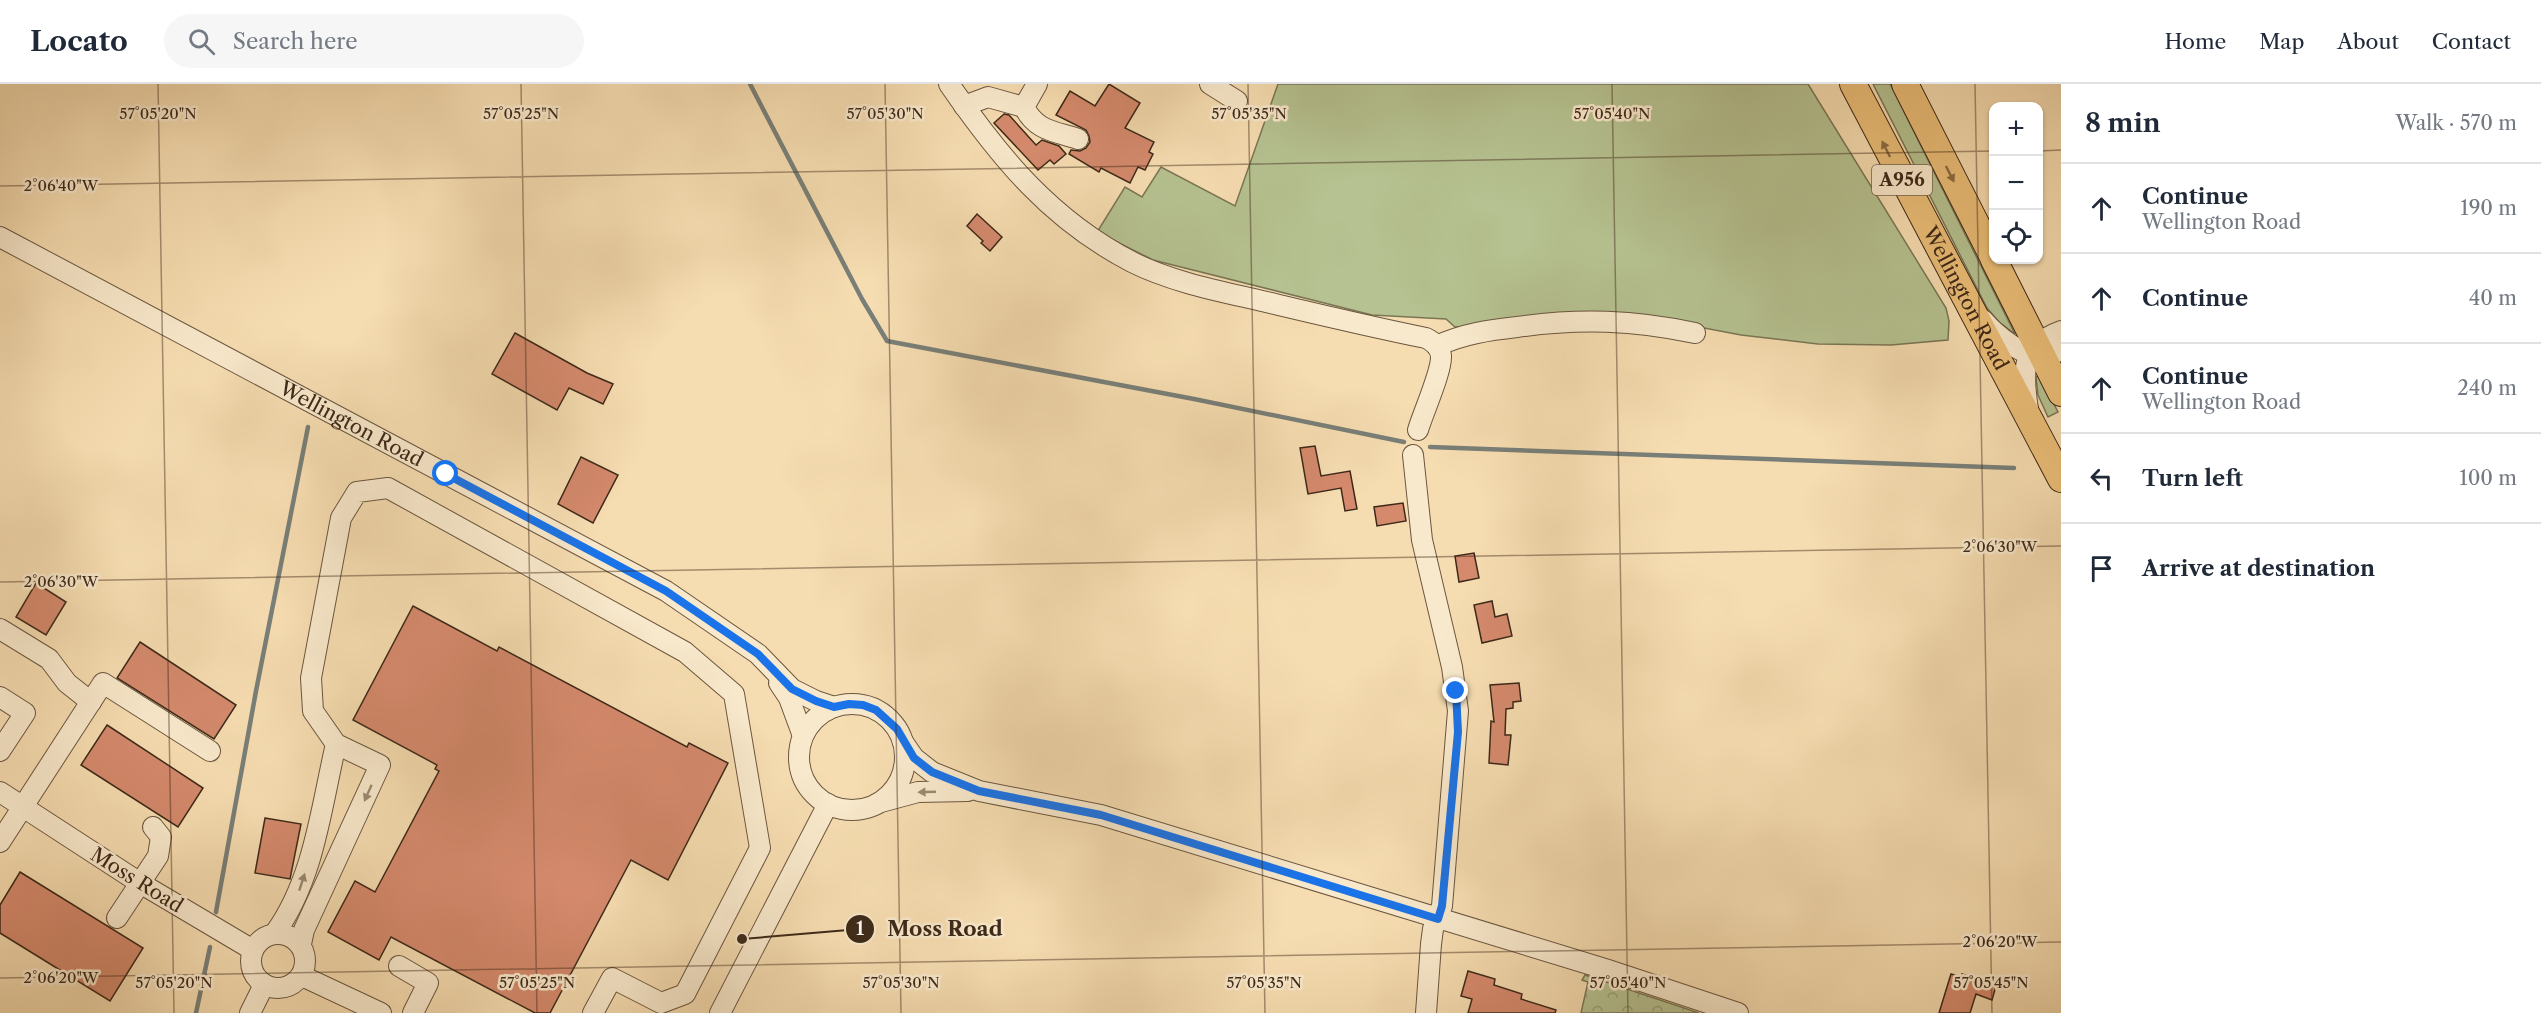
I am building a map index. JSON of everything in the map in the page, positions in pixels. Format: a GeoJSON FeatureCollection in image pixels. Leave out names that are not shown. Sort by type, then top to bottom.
{"type":"FeatureCollection","features":[{"type":"Feature","properties":{"kind":"main road","name":"Wellington Road"},"geometry":{"type":"LineString","coordinates":[[1853,84],[2061,479]]}},
{"type":"Feature","properties":{"kind":"main road","name":"Wellington Road"},"geometry":{"type":"LineString","coordinates":[[1905,84],[1989,249]]}},
{"type":"Feature","properties":{"kind":"main road","name":"Wellington Road"},"geometry":{"type":"LineString","coordinates":[[1997,264],[2061,393]]}},
{"type":"Feature","properties":{"kind":"street"},"geometry":{"type":"LineString","coordinates":[[949,84],[988,141],[1022,179],[1047,202],[1101,244],[1134,262],[1171,278],[1216,291],[1426,338],[1437,346],[1440,352],[1440,365],[1418,430]]}},
{"type":"Feature","properties":{"kind":"street"},"geometry":{"type":"LineString","coordinates":[[1024,107],[1037,84]]}},
{"type":"Feature","properties":{"kind":"street"},"geometry":{"type":"LineString","coordinates":[[1210,84],[1237,101]]}},
{"type":"Feature","properties":{"kind":"street"},"geometry":{"type":"LineString","coordinates":[[964,106],[988,96],[1024,107],[1030,119],[1040,127],[1078,139]]}},
{"type":"Feature","properties":{"kind":"street","name":"Wellington Road"},"geometry":{"type":"LineString","coordinates":[[0,237],[666,591],[758,654],[792,689],[834,707]]}},
{"type":"Feature","properties":{"kind":"street"},"geometry":{"type":"LineString","coordinates":[[1966,296],[1980,317],[2001,338],[2042,351]]}},
{"type":"Feature","properties":{"kind":"street"},"geometry":{"type":"LineString","coordinates":[[1437,346],[1453,339],[1490,330],[1575,321],[1616,320],[1695,333]]}},
{"type":"Feature","properties":{"kind":"street"},"geometry":{"type":"LineString","coordinates":[[2034,428],[2029,411],[2025,366],[2061,331]]}},
{"type":"Feature","properties":{"kind":"street"},"geometry":{"type":"LineString","coordinates":[[1413,455],[1422,540],[1452,667],[1458,711],[1442,906],[1433,929],[1426,1013]]}},
{"type":"Feature","properties":{"kind":"street"},"geometry":{"type":"LineString","coordinates":[[336,744],[309,860],[295,903],[275,933],[258,942],[253,950],[251,965],[254,973],[264,985],[285,988],[302,976],[306,960],[301,944],[304,930],[380,765],[336,744],[313,711],[311,678],[341,519],[357,492],[388,488],[685,652],[734,694],[760,848],[685,994],[661,1003],[612,978],[593,1013]]}},
{"type":"Feature","properties":{"kind":"street"},"geometry":{"type":"LineString","coordinates":[[0,629],[49,659],[67,683],[94,697]]}},
{"type":"Feature","properties":{"kind":"street","name":"Wellington Road"},"geometry":{"type":"LineString","coordinates":[[758,654],[789,698],[803,736]]}},
{"type":"Feature","properties":{"kind":"street"},"geometry":{"type":"LineString","coordinates":[[0,842],[103,683],[210,751]]}},
{"type":"Feature","properties":{"kind":"street"},"geometry":{"type":"LineString","coordinates":[[0,696],[25,713],[0,751]]}},
{"type":"Feature","properties":{"kind":"street"},"geometry":{"type":"LineString","coordinates":[[979,791],[918,792],[860,809],[844,809],[828,804],[815,795],[806,782],[800,767],[799,752],[803,736],[821,713],[849,704],[863,705],[876,710],[892,723],[914,758],[932,772],[979,791],[1101,815],[1738,1013]]}},
{"type":"Feature","properties":{"kind":"street"},"geometry":{"type":"LineString","coordinates":[[876,804],[888,796],[900,778],[905,756],[903,742]]}},
{"type":"Feature","properties":{"kind":"street","name":"Moss Road"},"geometry":{"type":"LineString","coordinates":[[0,792],[140,883],[253,950]]}},
{"type":"Feature","properties":{"kind":"street"},"geometry":{"type":"LineString","coordinates":[[720,1013],[828,804]]}},
{"type":"Feature","properties":{"kind":"street"},"geometry":{"type":"LineString","coordinates":[[117,918],[160,852],[161,837],[153,827]]}},
{"type":"Feature","properties":{"kind":"street"},"geometry":{"type":"LineString","coordinates":[[275,933],[294,938],[301,944]]}},
{"type":"Feature","properties":{"kind":"street"},"geometry":{"type":"LineString","coordinates":[[399,966],[428,983],[413,1013]]}},
{"type":"Feature","properties":{"kind":"street"},"geometry":{"type":"LineString","coordinates":[[302,976],[381,1013]]}},
{"type":"Feature","properties":{"kind":"street"},"geometry":{"type":"LineString","coordinates":[[250,1013],[264,985]]}},
{"type":"Feature","properties":{"kind":"green space"},"geometry":{"type":"Polygon","coordinates":[[[1278,84],[1808,84],[1946,308],[1949,321],[1948,340],[1891,345],[1818,344],[1741,335],[1699,327],[1455,327],[1446,319],[1372,315],[1153,260],[1099,233],[1099,229],[1125,187],[1142,197],[1161,167],[1235,206],[1278,84]]]}},
{"type":"Feature","properties":{"kind":"green space"},"geometry":{"type":"Polygon","coordinates":[[[1873,84],[1890,84],[2015,334],[1999,322],[1987,308],[1873,84]]]}},
{"type":"Feature","properties":{"kind":"green space"},"geometry":{"type":"Polygon","coordinates":[[[2039,376],[2058,412],[2048,417],[2038,395],[2036,377],[2039,376]]]}},
{"type":"Feature","properties":{"kind":"green space"},"geometry":{"type":"Polygon","coordinates":[[[1585,975],[1699,1013],[1581,1013],[1588,982],[1582,980],[1585,975]]]}},
{"type":"Feature","properties":{"kind":"building"},"geometry":{"type":"Polygon","coordinates":[[[1109,84],[1140,103],[1125,128],[1154,142],[1149,152],[1153,154],[1145,170],[1138,167],[1130,183],[1101,168],[1099,172],[1069,154],[1071,150],[1080,151],[1086,148],[1090,142],[1089,136],[1086,130],[1056,115],[1070,91],[1095,106],[1109,84]]]}},
{"type":"Feature","properties":{"kind":"building"},"geometry":{"type":"Polygon","coordinates":[[[1004,114],[1009,115],[1036,145],[1042,140],[1059,146],[1066,154],[1054,164],[1050,160],[1038,170],[994,123],[1004,114]]]}},
{"type":"Feature","properties":{"kind":"building"},"geometry":{"type":"Polygon","coordinates":[[[977,214],[1002,237],[990,251],[967,226],[977,214]]]}},
{"type":"Feature","properties":{"kind":"building"},"geometry":{"type":"Polygon","coordinates":[[[515,333],[587,373],[613,384],[603,404],[569,388],[557,410],[492,374],[515,333]]]}},
{"type":"Feature","properties":{"kind":"building"},"geometry":{"type":"Polygon","coordinates":[[[1315,446],[1321,476],[1350,471],[1357,509],[1345,511],[1341,488],[1308,494],[1300,448],[1315,446]]]}},
{"type":"Feature","properties":{"kind":"building"},"geometry":{"type":"Polygon","coordinates":[[[581,457],[618,475],[593,523],[558,504],[581,457]]]}},
{"type":"Feature","properties":{"kind":"building"},"geometry":{"type":"Polygon","coordinates":[[[1403,503],[1406,521],[1377,526],[1374,507],[1403,503]]]}},
{"type":"Feature","properties":{"kind":"building"},"geometry":{"type":"Polygon","coordinates":[[[1474,553],[1479,578],[1459,582],[1455,556],[1474,553]]]}},
{"type":"Feature","properties":{"kind":"building"},"geometry":{"type":"Polygon","coordinates":[[[36,583],[66,602],[46,635],[16,617],[36,583]]]}},
{"type":"Feature","properties":{"kind":"building"},"geometry":{"type":"Polygon","coordinates":[[[1492,601],[1495,617],[1507,614],[1512,636],[1482,643],[1474,605],[1492,601]]]}},
{"type":"Feature","properties":{"kind":"building"},"geometry":{"type":"Polygon","coordinates":[[[413,606],[497,651],[499,647],[687,747],[689,743],[728,763],[668,880],[631,860],[550,1013],[535,1013],[391,937],[379,960],[328,932],[355,881],[375,892],[439,771],[435,769],[437,765],[353,720],[413,606]]]}},
{"type":"Feature","properties":{"kind":"building"},"geometry":{"type":"Polygon","coordinates":[[[140,642],[236,705],[214,739],[117,678],[140,642]]]}},
{"type":"Feature","properties":{"kind":"building"},"geometry":{"type":"Polygon","coordinates":[[[1519,683],[1521,701],[1513,702],[1513,708],[1506,709],[1505,735],[1511,735],[1508,765],[1489,763],[1491,721],[1494,722],[1490,685],[1519,683]]]}},
{"type":"Feature","properties":{"kind":"building"},"geometry":{"type":"Polygon","coordinates":[[[107,725],[203,788],[178,827],[81,765],[107,725]]]}},
{"type":"Feature","properties":{"kind":"building"},"geometry":{"type":"Polygon","coordinates":[[[265,818],[301,824],[290,879],[255,873],[265,818]]]}},
{"type":"Feature","properties":{"kind":"building"},"geometry":{"type":"Polygon","coordinates":[[[20,872],[143,948],[110,1001],[0,933],[0,905],[20,872]]]}},
{"type":"Feature","properties":{"kind":"building"},"geometry":{"type":"Polygon","coordinates":[[[1468,971],[1495,979],[1494,985],[1522,994],[1521,999],[1556,1010],[1555,1013],[1468,1013],[1472,999],[1461,996],[1468,971]]]}},
{"type":"Feature","properties":{"kind":"building"},"geometry":{"type":"Polygon","coordinates":[[[1951,974],[1961,977],[1962,974],[1996,986],[1992,1000],[1976,994],[1970,1013],[1939,1013],[1951,974]]]}},
{"type":"Feature","properties":{"kind":"waterway"},"geometry":{"type":"LineString","coordinates":[[750,84],[862,299],[887,341],[1194,399],[1404,442]]}},
{"type":"Feature","properties":{"kind":"waterway"},"geometry":{"type":"LineString","coordinates":[[216,912],[256,691],[308,427]]}},
{"type":"Feature","properties":{"kind":"waterway"},"geometry":{"type":"LineString","coordinates":[[1430,447],[2014,468]]}},
{"type":"Feature","properties":{"kind":"waterway"},"geometry":{"type":"LineString","coordinates":[[196,1013],[210,947]]}},
{"type":"Feature","properties":{"kind":"place","name":"Moss Road"},"geometry":{"type":"Point","coordinates":[742,939]}},
{"type":"Feature","properties":{"kind":"route"},"geometry":{"type":"LineString","coordinates":[[446,474],[666,591],[758,654],[792,689],[834,707],[849,704],[863,705],[876,710],[888,718],[897,729],[914,758],[932,772],[979,791],[1101,815],[1438,919],[1442,906],[1458,732],[1456,691]]}}]}
